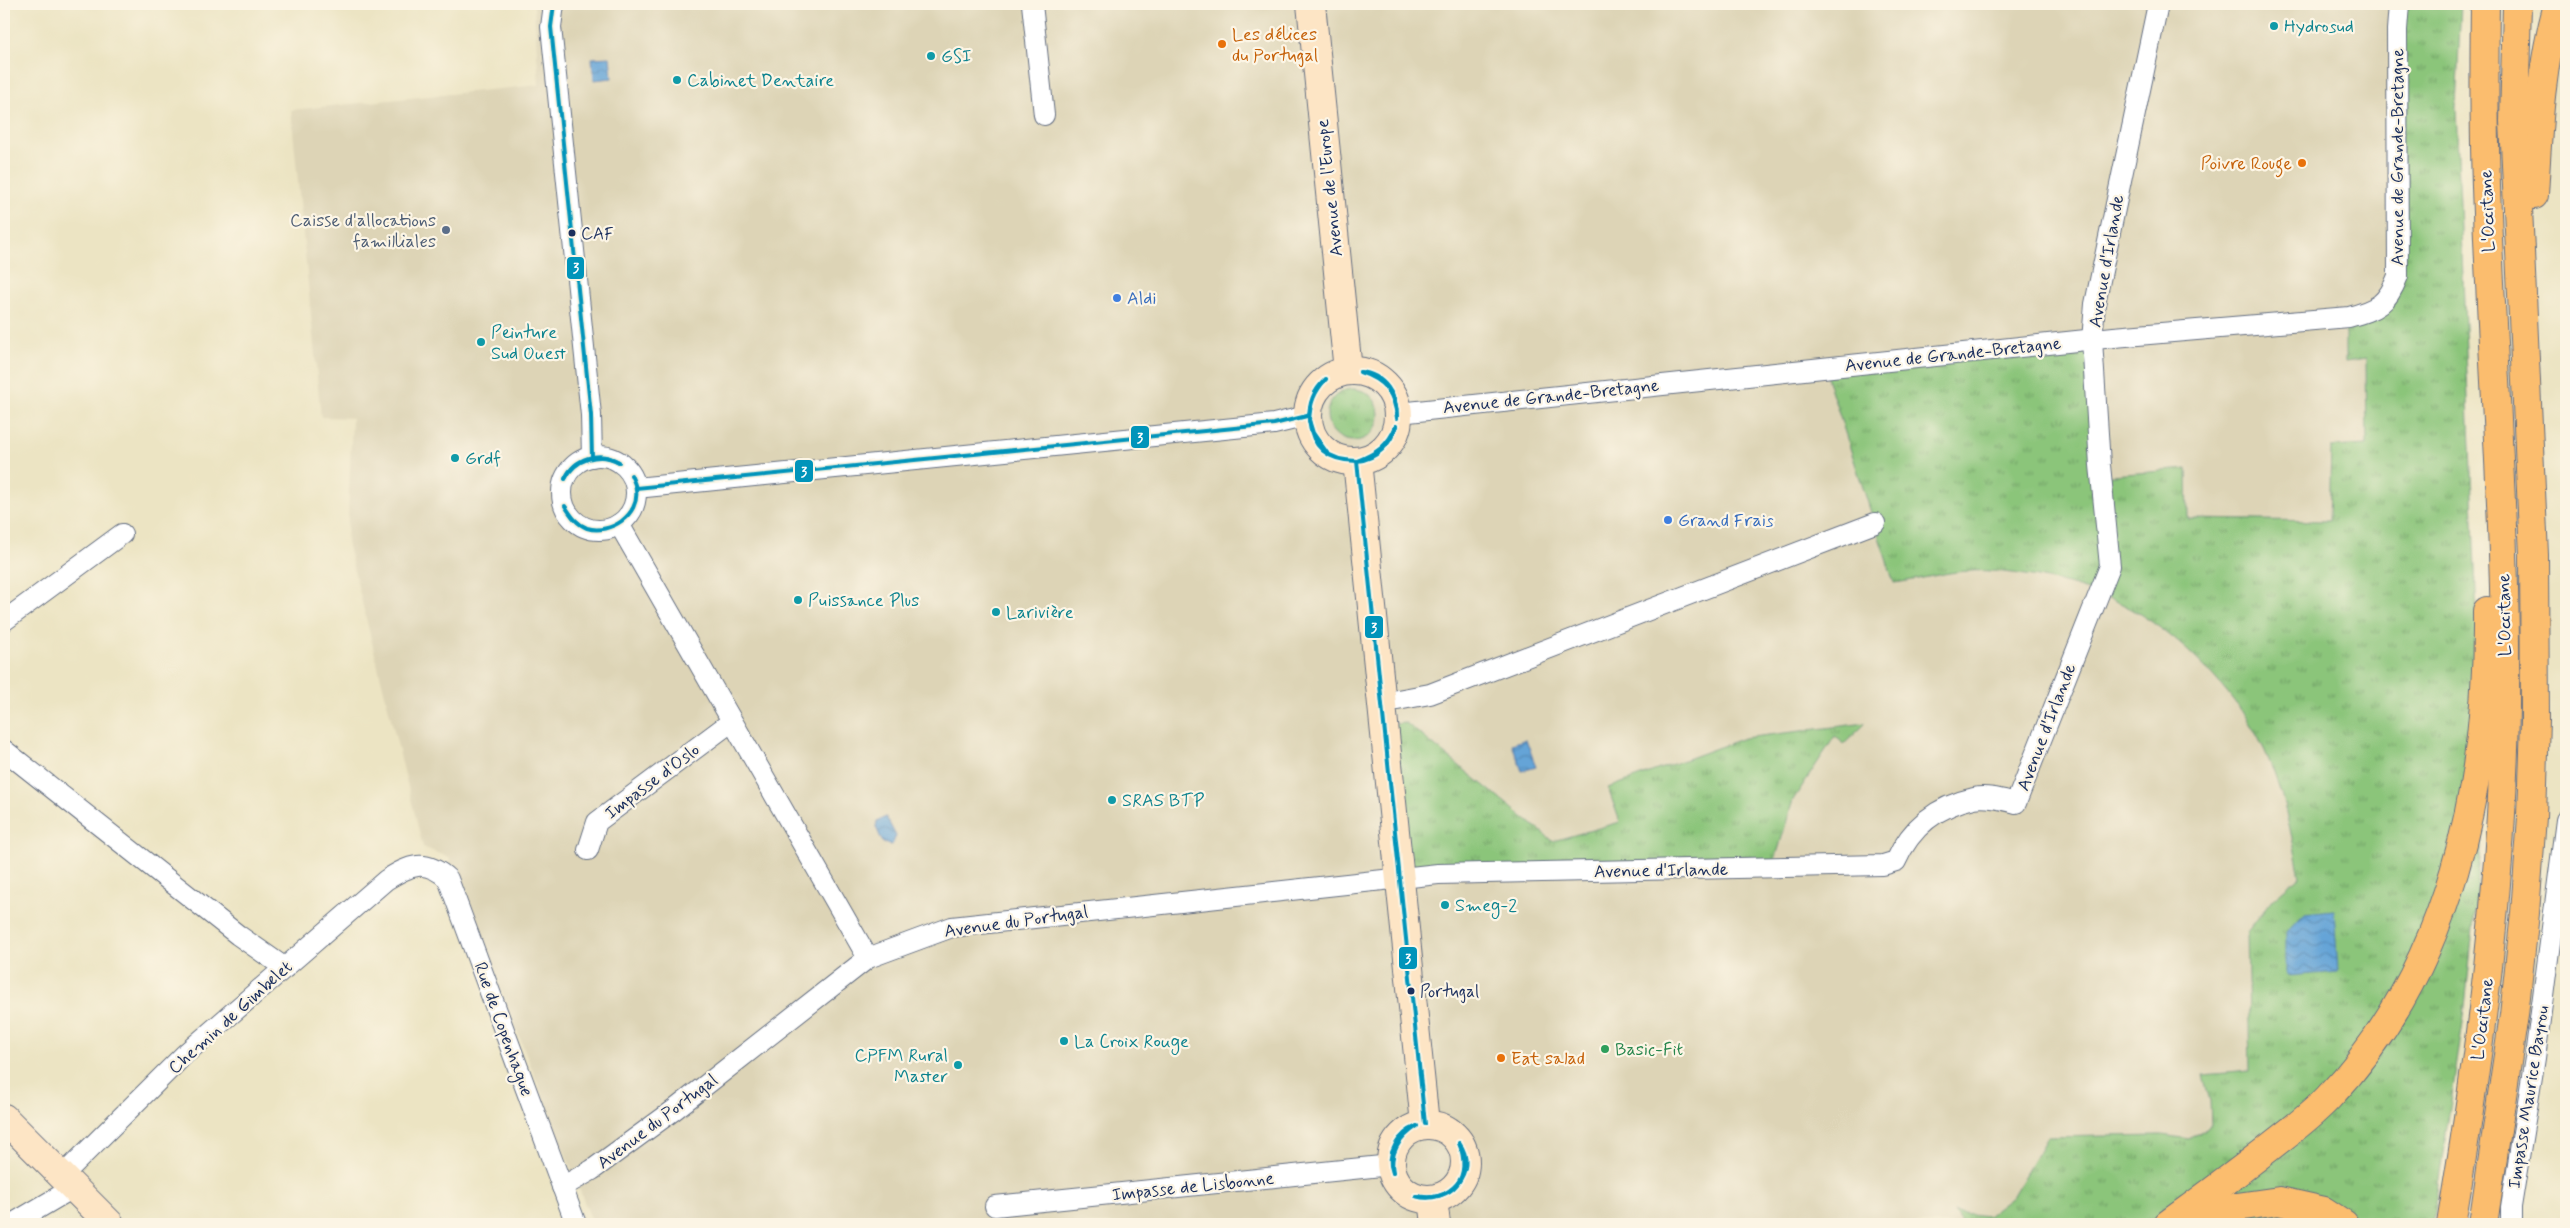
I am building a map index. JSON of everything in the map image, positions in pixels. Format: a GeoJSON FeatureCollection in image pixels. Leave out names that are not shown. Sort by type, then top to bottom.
{"type":"FeatureCollection","features":[{"type":"Feature","properties":{"kind":"highway","name":"L'Occitane"},"geometry":{"type":"LineString","coordinates":[[2451,1224],[2481,1036],[2495,914],[2503,803],[2505,603],[2484,106],[2485,4]]}},
{"type":"Feature","properties":{"kind":"highway","name":"L'Occitane"},"geometry":{"type":"LineString","coordinates":[[2483,1224],[2514,1015],[2532,817],[2535,720],[2534,555],[2514,121],[2517,4]]}},
{"type":"Feature","properties":{"kind":"highway"},"geometry":{"type":"LineString","coordinates":[[2525,364],[2536,135],[2548,42],[2558,4]]}},
{"type":"Feature","properties":{"kind":"highway"},"geometry":{"type":"LineString","coordinates":[[2168,1224],[2300,1124],[2328,1099],[2349,1075],[2384,1029],[2406,990],[2428,947],[2449,890],[2465,835],[2473,792],[2484,706],[2487,626],[2485,524],[2493,330]]}},
{"type":"Feature","properties":{"kind":"highway"},"geometry":{"type":"LineString","coordinates":[[2194,1224],[2237,1207],[2279,1202],[2324,1211],[2344,1224]]}},
{"type":"Feature","properties":{"kind":"street"},"geometry":{"type":"LineString","coordinates":[[554,4],[551,27],[591,415],[592,456]]}},
{"type":"Feature","properties":{"kind":"street"},"geometry":{"type":"LineString","coordinates":[[1032,4],[1044,115]]}},
{"type":"Feature","properties":{"kind":"street","name":"Avenue de l'Europe"},"geometry":{"type":"LineString","coordinates":[[1312,4],[1348,371]]}},
{"type":"Feature","properties":{"kind":"street","name":"Avenue d'Irlande"},"geometry":{"type":"LineString","coordinates":[[1398,877],[1438,874],[1883,865],[1896,861],[1905,840],[1935,812],[1975,798],[2016,803],[2110,566],[2100,465],[2092,340],[2096,304],[2141,77],[2158,4]]}},
{"type":"Feature","properties":{"kind":"street","name":"Avenue de Grande-Bretagne"},"geometry":{"type":"LineString","coordinates":[[1399,413],[2092,340],[2349,317],[2371,310],[2390,296],[2398,276],[2398,4]]}},
{"type":"Feature","properties":{"kind":"street"},"geometry":{"type":"LineString","coordinates":[[1348,371],[1369,374],[1387,386],[1395,398],[1399,413],[1397,427],[1392,440],[1383,451],[1370,458],[1356,461],[1342,460],[1323,449],[1310,431],[1308,416],[1309,403],[1319,386],[1335,374],[1348,371]]}},
{"type":"Feature","properties":{"kind":"street"},"geometry":{"type":"LineString","coordinates":[[636,488],[1274,424],[1308,416]]}},
{"type":"Feature","properties":{"kind":"street"},"geometry":{"type":"LineString","coordinates":[[592,456],[602,456],[621,463],[633,479],[636,488],[632,509],[618,524],[608,529],[596,530],[584,527],[574,521],[563,500],[562,489],[565,477],[572,468],[581,460],[592,456]]}},
{"type":"Feature","properties":{"kind":"street"},"geometry":{"type":"LineString","coordinates":[[1356,461],[1425,1124]]}},
{"type":"Feature","properties":{"kind":"street"},"geometry":{"type":"LineString","coordinates":[[1381,703],[1430,694],[1875,523]]}},
{"type":"Feature","properties":{"kind":"street"},"geometry":{"type":"LineString","coordinates":[[618,524],[868,958]]}},
{"type":"Feature","properties":{"kind":"street"},"geometry":{"type":"LineString","coordinates":[[4,621],[122,534]]}},
{"type":"Feature","properties":{"kind":"street","name":"Impasse d'Oslo"},"geometry":{"type":"LineString","coordinates":[[588,850],[597,822],[731,722]]}},
{"type":"Feature","properties":{"kind":"street"},"geometry":{"type":"LineString","coordinates":[[4,750],[238,935],[285,968]]}},
{"type":"Feature","properties":{"kind":"street","name":"Impasse Maurice Bayrou"},"geometry":{"type":"LineString","coordinates":[[2511,1224],[2511,1207],[2535,1058],[2566,820]]}},
{"type":"Feature","properties":{"kind":"street","name":"Rue de Copenhague"},"geometry":{"type":"LineString","coordinates":[[404,869],[422,865],[437,869],[448,879],[576,1224]]}},
{"type":"Feature","properties":{"kind":"street","name":"Chemin de Gimbelet"},"geometry":{"type":"LineString","coordinates":[[12,1224],[68,1181],[185,1054],[386,880],[404,869]]}},
{"type":"Feature","properties":{"kind":"street","name":"Avenue du Portugal"},"geometry":{"type":"LineString","coordinates":[[562,1188],[592,1170],[674,1110],[868,958],[952,927],[1398,877]]}},
{"type":"Feature","properties":{"kind":"street"},"geometry":{"type":"LineString","coordinates":[[4,1118],[110,1224]]}},
{"type":"Feature","properties":{"kind":"street"},"geometry":{"type":"LineString","coordinates":[[1425,1124],[1436,1125],[1456,1136],[1466,1157],[1465,1169],[1454,1189],[1444,1196],[1434,1212],[1421,1198],[1405,1191],[1394,1177],[1391,1165],[1396,1143],[1413,1127],[1425,1124]]}},
{"type":"Feature","properties":{"kind":"street","name":"Impasse de Lisbonne"},"geometry":{"type":"LineString","coordinates":[[995,1206],[1391,1165]]}},
{"type":"Feature","properties":{"kind":"shaded area"},"geometry":{"type":"Polygon","coordinates":[[[534,4],[2440,4],[2368,1004],[2134,1224],[593,1224],[449,858],[423,847],[347,542],[352,418],[321,417],[291,110],[539,85],[534,4]]]}},
{"type":"Feature","properties":{"kind":"green space"},"geometry":{"type":"Polygon","coordinates":[[[2399,4],[2461,4],[2456,108],[2485,810],[2464,1017],[2432,1224],[1963,1224],[1954,1212],[1987,1216],[2012,1197],[2047,1137],[2162,1135],[2189,1139],[2211,1124],[2210,1101],[2203,1075],[2250,1071],[2247,932],[2273,899],[2300,876],[2286,811],[2271,764],[2253,728],[2222,685],[2183,646],[2162,629],[2141,615],[2105,596],[2067,584],[2025,575],[2005,572],[1969,571],[1894,583],[1824,368],[2092,340],[2101,476],[2187,469],[2188,519],[2329,521],[2331,447],[2367,445],[2366,359],[2345,362],[2345,329],[2390,296],[2399,4]]]}},
{"type":"Feature","properties":{"kind":"green space"},"geometry":{"type":"Polygon","coordinates":[[[1348,389],[1358,389],[1367,393],[1375,401],[1379,415],[1375,429],[1367,437],[1358,441],[1348,441],[1339,437],[1331,429],[1327,420],[1327,410],[1331,401],[1339,393],[1348,389]]]}},
{"type":"Feature","properties":{"kind":"green space"},"geometry":{"type":"Polygon","coordinates":[[[1406,723],[1553,841],[1620,822],[1608,788],[1744,738],[1866,723],[1844,744],[1835,736],[1793,800],[1773,867],[1398,877],[1384,725],[1406,723]]]}},
{"type":"Feature","properties":{"kind":"water"},"geometry":{"type":"Polygon","coordinates":[[[610,57],[612,78],[594,80],[592,58],[610,57]]]}},
{"type":"Feature","properties":{"kind":"water"},"geometry":{"type":"Polygon","coordinates":[[[1526,739],[1536,767],[1522,771],[1512,744],[1526,739]]]}},
{"type":"Feature","properties":{"kind":"water"},"geometry":{"type":"Polygon","coordinates":[[[886,817],[896,836],[892,845],[883,843],[876,827],[877,821],[886,817]]]}},
{"type":"Feature","properties":{"kind":"water"},"geometry":{"type":"Polygon","coordinates":[[[2334,910],[2338,972],[2286,976],[2286,932],[2304,913],[2334,910]]]}},
{"type":"Feature","properties":{"kind":"transit line","name":"3"},"geometry":{"type":"LineString","coordinates":[[554,4],[551,27],[591,415],[592,457]]}},
{"type":"Feature","properties":{"kind":"transit line","name":"3"},"geometry":{"type":"LineString","coordinates":[[1360,372],[1376,377],[1388,388],[1395,402],[1397,418]]}},
{"type":"Feature","properties":{"kind":"transit line","name":"3"},"geometry":{"type":"LineString","coordinates":[[1360,372],[1376,379],[1387,389],[1394,401],[1397,418]]}},
{"type":"Feature","properties":{"kind":"transit line","name":"3"},"geometry":{"type":"LineString","coordinates":[[1309,420],[1313,398],[1318,388],[1326,379]]}},
{"type":"Feature","properties":{"kind":"transit line","name":"3"},"geometry":{"type":"LineString","coordinates":[[1309,420],[1313,398],[1318,388],[1326,379]]}},
{"type":"Feature","properties":{"kind":"transit line","name":"3"},"geometry":{"type":"LineString","coordinates":[[636,488],[1274,424],[1307,416]]}},
{"type":"Feature","properties":{"kind":"transit line","name":"3"},"geometry":{"type":"LineString","coordinates":[[1309,420],[1313,433],[1327,453]]}},
{"type":"Feature","properties":{"kind":"transit line","name":"3"},"geometry":{"type":"LineString","coordinates":[[1309,420],[1318,446],[1331,456],[1357,461]]}},
{"type":"Feature","properties":{"kind":"transit line","name":"3"},"geometry":{"type":"LineString","coordinates":[[1357,461],[1371,457],[1382,450],[1391,439],[1396,426]]}},
{"type":"Feature","properties":{"kind":"transit line","name":"3"},"geometry":{"type":"LineString","coordinates":[[1357,461],[1381,448],[1389,439],[1396,426]]}},
{"type":"Feature","properties":{"kind":"transit line","name":"3"},"geometry":{"type":"LineString","coordinates":[[565,479],[575,466],[588,459],[604,457],[619,462]]}},
{"type":"Feature","properties":{"kind":"transit line","name":"3"},"geometry":{"type":"LineString","coordinates":[[565,479],[574,466],[588,458],[611,458],[619,462]]}},
{"type":"Feature","properties":{"kind":"transit line","name":"3"},"geometry":{"type":"LineString","coordinates":[[1357,461],[1425,1124]]}},
{"type":"Feature","properties":{"kind":"transit line","name":"3"},"geometry":{"type":"LineString","coordinates":[[565,506],[577,522],[587,528],[605,529],[614,526],[628,515],[636,499],[635,484],[631,475]]}},
{"type":"Feature","properties":{"kind":"transit line","name":"3"},"geometry":{"type":"LineString","coordinates":[[1393,1173],[1391,1159],[1395,1145],[1410,1129],[1417,1126]]}},
{"type":"Feature","properties":{"kind":"transit line","name":"3"},"geometry":{"type":"LineString","coordinates":[[1393,1173],[1393,1158],[1397,1146],[1417,1126]]}},
{"type":"Feature","properties":{"kind":"transit line","name":"3"},"geometry":{"type":"LineString","coordinates":[[1416,1196],[1429,1197],[1440,1195],[1450,1191],[1457,1185],[1463,1167],[1463,1155],[1459,1143]]}},
{"type":"Feature","properties":{"kind":"transit line","name":"3"},"geometry":{"type":"LineString","coordinates":[[1416,1196],[1428,1198],[1439,1196],[1457,1184],[1463,1175],[1466,1164],[1459,1143]]}},
{"type":"Feature","properties":{"kind":"place","name":"Hydrosud"},"geometry":{"type":"Point","coordinates":[2274,26]}},
{"type":"Feature","properties":{"kind":"place","name":"Les délices du Portugal"},"geometry":{"type":"Point","coordinates":[1222,44]}},
{"type":"Feature","properties":{"kind":"place","name":"GSI"},"geometry":{"type":"Point","coordinates":[931,56]}},
{"type":"Feature","properties":{"kind":"place","name":"Cabinet Dentaire"},"geometry":{"type":"Point","coordinates":[677,80]}},
{"type":"Feature","properties":{"kind":"place","name":"Poivre Rouge"},"geometry":{"type":"Point","coordinates":[2302,163]}},
{"type":"Feature","properties":{"kind":"place","name":"Caisse d'allocations familliales"},"geometry":{"type":"Point","coordinates":[446,230]}},
{"type":"Feature","properties":{"kind":"place","name":"CAF"},"geometry":{"type":"Point","coordinates":[572,233]}},
{"type":"Feature","properties":{"kind":"place","name":"Aldi"},"geometry":{"type":"Point","coordinates":[1117,298]}},
{"type":"Feature","properties":{"kind":"place","name":"Peinture Sud Ouest"},"geometry":{"type":"Point","coordinates":[481,342]}},
{"type":"Feature","properties":{"kind":"place","name":"Grdf"},"geometry":{"type":"Point","coordinates":[455,458]}},
{"type":"Feature","properties":{"kind":"place","name":"Grand Frais"},"geometry":{"type":"Point","coordinates":[1668,520]}},
{"type":"Feature","properties":{"kind":"place","name":"Puissance Plus"},"geometry":{"type":"Point","coordinates":[798,600]}},
{"type":"Feature","properties":{"kind":"place","name":"Larivière"},"geometry":{"type":"Point","coordinates":[996,612]}},
{"type":"Feature","properties":{"kind":"place","name":"SRAS BTP"},"geometry":{"type":"Point","coordinates":[1112,800]}},
{"type":"Feature","properties":{"kind":"place","name":"Smeg-2"},"geometry":{"type":"Point","coordinates":[1445,905]}},
{"type":"Feature","properties":{"kind":"place","name":"Portugal"},"geometry":{"type":"Point","coordinates":[1411,991]}},
{"type":"Feature","properties":{"kind":"place","name":"La Croix Rouge"},"geometry":{"type":"Point","coordinates":[1064,1041]}},
{"type":"Feature","properties":{"kind":"place","name":"Basic-Fit"},"geometry":{"type":"Point","coordinates":[1605,1049]}},
{"type":"Feature","properties":{"kind":"place","name":"Eat salad"},"geometry":{"type":"Point","coordinates":[1501,1058]}},
{"type":"Feature","properties":{"kind":"place","name":"CPFM Rural Master"},"geometry":{"type":"Point","coordinates":[958,1065]}}]}
